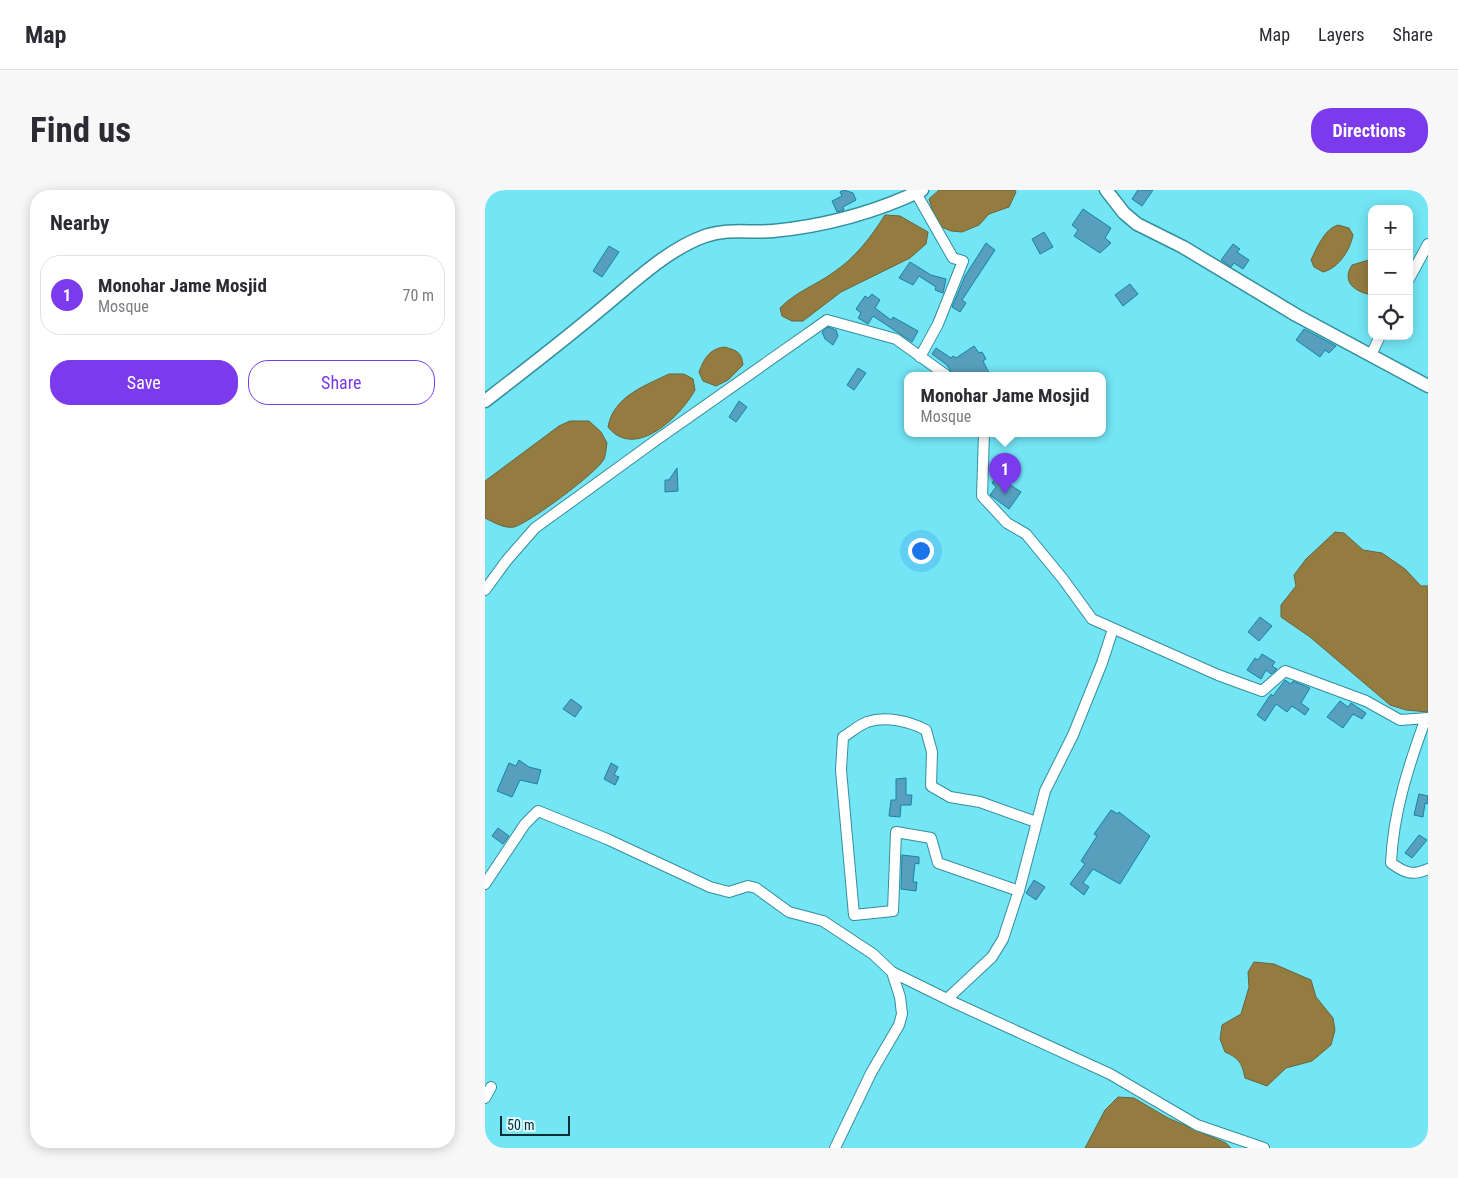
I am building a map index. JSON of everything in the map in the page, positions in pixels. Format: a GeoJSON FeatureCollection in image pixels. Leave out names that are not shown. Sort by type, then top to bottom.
{"type":"FeatureCollection","features":[{"type":"Feature","properties":{"kind":"street"},"geometry":{"type":"LineString","coordinates":[[1106,190],[1124,213],[1137,224],[1183,247],[1296,316],[1428,386]]}},
{"type":"Feature","properties":{"kind":"street"},"geometry":{"type":"LineString","coordinates":[[485,401],[670,254],[704,236],[724,230],[770,231],[812,226],[861,213],[919,191],[953,258],[963,261],[938,324],[921,357]]}},
{"type":"Feature","properties":{"kind":"street"},"geometry":{"type":"LineString","coordinates":[[1413,272],[1428,244]]}},
{"type":"Feature","properties":{"kind":"street"},"geometry":{"type":"LineString","coordinates":[[485,590],[507,560],[535,528],[655,440],[827,320],[896,339],[942,372]]}},
{"type":"Feature","properties":{"kind":"street"},"geometry":{"type":"LineString","coordinates":[[1371,355],[1378,340]]}},
{"type":"Feature","properties":{"kind":"street"},"geometry":{"type":"LineString","coordinates":[[984,437],[982,496],[1007,523],[1026,534],[1063,578],[1092,619],[1218,675],[1262,691],[1285,671],[1365,701],[1400,720],[1427,718],[1398,810],[1392,838],[1391,863],[1403,872],[1415,874],[1428,869]]}},
{"type":"Feature","properties":{"kind":"street"},"geometry":{"type":"LineString","coordinates":[[947,999],[992,956],[1003,939],[1019,891],[1045,791],[1073,735],[1102,663],[1113,629]]}},
{"type":"Feature","properties":{"kind":"street"},"geometry":{"type":"LineString","coordinates":[[1019,891],[938,863],[931,838],[896,832],[893,911],[854,915],[841,770],[843,737],[866,722],[889,720],[913,723],[926,730],[930,744],[932,752],[931,786],[950,797],[980,802],[1036,822]]}},
{"type":"Feature","properties":{"kind":"street"},"geometry":{"type":"LineString","coordinates":[[485,884],[525,824],[538,811],[607,838],[710,887],[729,892],[749,886],[756,888],[789,912],[823,921],[873,954],[893,972],[1110,1074],[1197,1125],[1264,1148]]}},
{"type":"Feature","properties":{"kind":"street"},"geometry":{"type":"LineString","coordinates":[[835,1148],[871,1073],[899,1025],[902,1014],[900,997],[893,972]]}},
{"type":"Feature","properties":{"kind":"street"},"geometry":{"type":"LineString","coordinates":[[485,1098],[491,1087]]}},
{"type":"Feature","properties":{"kind":"shaded area"},"geometry":{"type":"Polygon","coordinates":[[[939,190],[1015,190],[1016,192],[1009,207],[989,214],[979,225],[962,232],[951,231],[937,225],[929,199],[939,190]]]}},
{"type":"Feature","properties":{"kind":"shaded area"},"geometry":{"type":"Polygon","coordinates":[[[885,215],[900,216],[928,232],[926,244],[910,258],[841,292],[803,321],[792,321],[782,316],[780,308],[793,297],[827,277],[849,260],[869,239],[885,215]]]}},
{"type":"Feature","properties":{"kind":"shaded area"},"geometry":{"type":"Polygon","coordinates":[[[1338,225],[1349,228],[1353,235],[1352,241],[1343,258],[1334,267],[1323,272],[1314,267],[1311,260],[1325,235],[1329,230],[1338,225]]]}},
{"type":"Feature","properties":{"kind":"shaded area"},"geometry":{"type":"Polygon","coordinates":[[[1368,260],[1368,294],[1355,289],[1351,285],[1348,276],[1352,265],[1368,260]]]}},
{"type":"Feature","properties":{"kind":"shaded area"},"geometry":{"type":"Polygon","coordinates":[[[724,347],[738,352],[743,365],[728,380],[716,386],[703,381],[699,372],[705,359],[714,350],[724,347]]]}},
{"type":"Feature","properties":{"kind":"shaded area"},"geometry":{"type":"Polygon","coordinates":[[[669,374],[684,374],[693,379],[695,390],[679,412],[668,422],[644,437],[631,439],[619,436],[608,427],[616,408],[623,400],[640,388],[669,374]]]}},
{"type":"Feature","properties":{"kind":"shaded area"},"geometry":{"type":"Polygon","coordinates":[[[570,421],[589,421],[601,432],[607,443],[604,459],[599,465],[590,475],[534,517],[514,527],[499,525],[485,518],[485,481],[559,426],[570,421]]]}},
{"type":"Feature","properties":{"kind":"shaded area"},"geometry":{"type":"Polygon","coordinates":[[[1335,532],[1344,533],[1363,550],[1382,553],[1405,569],[1421,586],[1428,586],[1428,712],[1406,710],[1390,705],[1310,637],[1281,617],[1281,605],[1296,586],[1294,575],[1306,559],[1335,532]]]}},
{"type":"Feature","properties":{"kind":"shaded area"},"geometry":{"type":"Polygon","coordinates":[[[1254,962],[1274,964],[1311,980],[1316,997],[1333,1018],[1335,1030],[1331,1045],[1312,1061],[1286,1068],[1267,1086],[1245,1078],[1243,1068],[1234,1056],[1225,1052],[1220,1039],[1222,1025],[1241,1014],[1249,987],[1248,972],[1254,962]]]}},
{"type":"Feature","properties":{"kind":"shaded area"},"geometry":{"type":"Polygon","coordinates":[[[1118,1097],[1134,1098],[1168,1118],[1226,1143],[1231,1148],[1085,1148],[1105,1110],[1118,1097]]]}},
{"type":"Feature","properties":{"kind":"building"},"geometry":{"type":"Polygon","coordinates":[[[844,190],[853,193],[856,200],[843,207],[844,210],[837,212],[832,201],[842,196],[840,192],[844,190]]]}},
{"type":"Feature","properties":{"kind":"building"},"geometry":{"type":"Polygon","coordinates":[[[1138,190],[1153,190],[1142,206],[1132,199],[1138,190]]]}},
{"type":"Feature","properties":{"kind":"building"},"geometry":{"type":"Polygon","coordinates":[[[1083,209],[1111,228],[1105,238],[1111,243],[1100,253],[1074,236],[1078,230],[1072,225],[1083,209]]]}},
{"type":"Feature","properties":{"kind":"building"},"geometry":{"type":"Polygon","coordinates":[[[1044,232],[1053,247],[1040,254],[1032,239],[1044,232]]]}},
{"type":"Feature","properties":{"kind":"building"},"geometry":{"type":"Polygon","coordinates":[[[986,243],[995,250],[962,300],[966,303],[960,312],[952,307],[965,276],[986,243]]]}},
{"type":"Feature","properties":{"kind":"building"},"geometry":{"type":"Polygon","coordinates":[[[1233,244],[1240,249],[1237,252],[1249,260],[1243,269],[1234,263],[1231,267],[1221,260],[1233,244]]]}},
{"type":"Feature","properties":{"kind":"building"},"geometry":{"type":"Polygon","coordinates":[[[609,246],[619,252],[602,277],[593,271],[609,246]]]}},
{"type":"Feature","properties":{"kind":"building"},"geometry":{"type":"Polygon","coordinates":[[[910,262],[931,275],[946,279],[943,293],[935,290],[936,287],[919,276],[913,285],[899,278],[910,262]]]}},
{"type":"Feature","properties":{"kind":"building"},"geometry":{"type":"Polygon","coordinates":[[[1130,284],[1138,294],[1123,306],[1115,295],[1130,284]]]}},
{"type":"Feature","properties":{"kind":"building"},"geometry":{"type":"Polygon","coordinates":[[[872,294],[880,300],[875,308],[891,320],[893,317],[918,331],[912,342],[873,316],[868,324],[858,318],[861,313],[856,309],[865,296],[868,298],[872,294]]]}},
{"type":"Feature","properties":{"kind":"building"},"geometry":{"type":"Polygon","coordinates":[[[828,327],[836,330],[838,336],[833,345],[825,339],[822,332],[828,327]]]}},
{"type":"Feature","properties":{"kind":"building"},"geometry":{"type":"Polygon","coordinates":[[[1304,329],[1336,346],[1329,353],[1325,350],[1320,357],[1296,340],[1304,329]]]}},
{"type":"Feature","properties":{"kind":"building"},"geometry":{"type":"Polygon","coordinates":[[[974,346],[979,353],[982,352],[986,359],[983,361],[988,372],[951,372],[947,365],[932,354],[936,348],[951,358],[953,356],[956,358],[974,346]]]}},
{"type":"Feature","properties":{"kind":"building"},"geometry":{"type":"Polygon","coordinates":[[[858,368],[866,373],[854,390],[847,385],[858,368]]]}},
{"type":"Feature","properties":{"kind":"building"},"geometry":{"type":"Polygon","coordinates":[[[739,401],[747,407],[736,422],[729,417],[739,401]]]}},
{"type":"Feature","properties":{"kind":"building"},"geometry":{"type":"Polygon","coordinates":[[[677,468],[678,491],[665,492],[665,480],[669,480],[677,468]]]}},
{"type":"Feature","properties":{"kind":"building"},"geometry":{"type":"Polygon","coordinates":[[[997,476],[1021,492],[1009,509],[990,495],[996,487],[992,483],[997,476]]]}},
{"type":"Feature","properties":{"kind":"building"},"geometry":{"type":"Polygon","coordinates":[[[1260,617],[1272,626],[1259,641],[1248,632],[1260,617]]]}},
{"type":"Feature","properties":{"kind":"building"},"geometry":{"type":"Polygon","coordinates":[[[1262,654],[1275,662],[1272,666],[1277,669],[1271,674],[1266,670],[1261,679],[1247,670],[1255,658],[1258,660],[1262,654]]]}},
{"type":"Feature","properties":{"kind":"building"},"geometry":{"type":"Polygon","coordinates":[[[1285,680],[1291,684],[1293,681],[1310,688],[1301,703],[1309,709],[1305,715],[1292,706],[1287,712],[1276,704],[1265,721],[1257,715],[1271,694],[1273,696],[1285,680]]]}},
{"type":"Feature","properties":{"kind":"building"},"geometry":{"type":"Polygon","coordinates":[[[571,699],[582,707],[575,717],[563,709],[571,699]]]}},
{"type":"Feature","properties":{"kind":"building"},"geometry":{"type":"Polygon","coordinates":[[[1340,701],[1348,707],[1351,703],[1366,713],[1362,719],[1353,714],[1343,728],[1327,717],[1340,701]]]}},
{"type":"Feature","properties":{"kind":"building"},"geometry":{"type":"Polygon","coordinates":[[[519,760],[529,767],[541,770],[537,784],[520,780],[512,797],[497,791],[509,763],[516,766],[519,760]]]}},
{"type":"Feature","properties":{"kind":"building"},"geometry":{"type":"Polygon","coordinates":[[[611,763],[618,767],[614,775],[619,777],[615,785],[604,779],[611,763]]]}},
{"type":"Feature","properties":{"kind":"building"},"geometry":{"type":"Polygon","coordinates":[[[906,778],[906,795],[912,795],[911,805],[901,805],[900,817],[889,816],[891,800],[896,800],[896,779],[906,778]]]}},
{"type":"Feature","properties":{"kind":"building"},"geometry":{"type":"Polygon","coordinates":[[[1419,794],[1428,796],[1428,804],[1425,803],[1423,817],[1414,815],[1419,794]]]}},
{"type":"Feature","properties":{"kind":"building"},"geometry":{"type":"Polygon","coordinates":[[[1111,810],[1118,814],[1119,812],[1150,836],[1120,884],[1093,869],[1083,883],[1089,887],[1084,895],[1070,884],[1085,864],[1081,861],[1097,836],[1094,834],[1111,810]]]}},
{"type":"Feature","properties":{"kind":"building"},"geometry":{"type":"Polygon","coordinates":[[[498,828],[509,836],[503,844],[492,836],[498,828]]]}},
{"type":"Feature","properties":{"kind":"building"},"geometry":{"type":"Polygon","coordinates":[[[1419,835],[1427,840],[1412,858],[1405,853],[1419,835]]]}},
{"type":"Feature","properties":{"kind":"building"},"geometry":{"type":"Polygon","coordinates":[[[902,855],[919,857],[919,864],[915,863],[913,882],[917,882],[916,891],[901,889],[902,855]]]}},
{"type":"Feature","properties":{"kind":"building"},"geometry":{"type":"Polygon","coordinates":[[[1034,880],[1045,887],[1036,900],[1026,893],[1034,880]]]}},
{"type":"Feature","properties":{"kind":"place","name":"Monohar Jame Mosjid"},"geometry":{"type":"Point","coordinates":[1005,494]}}]}
